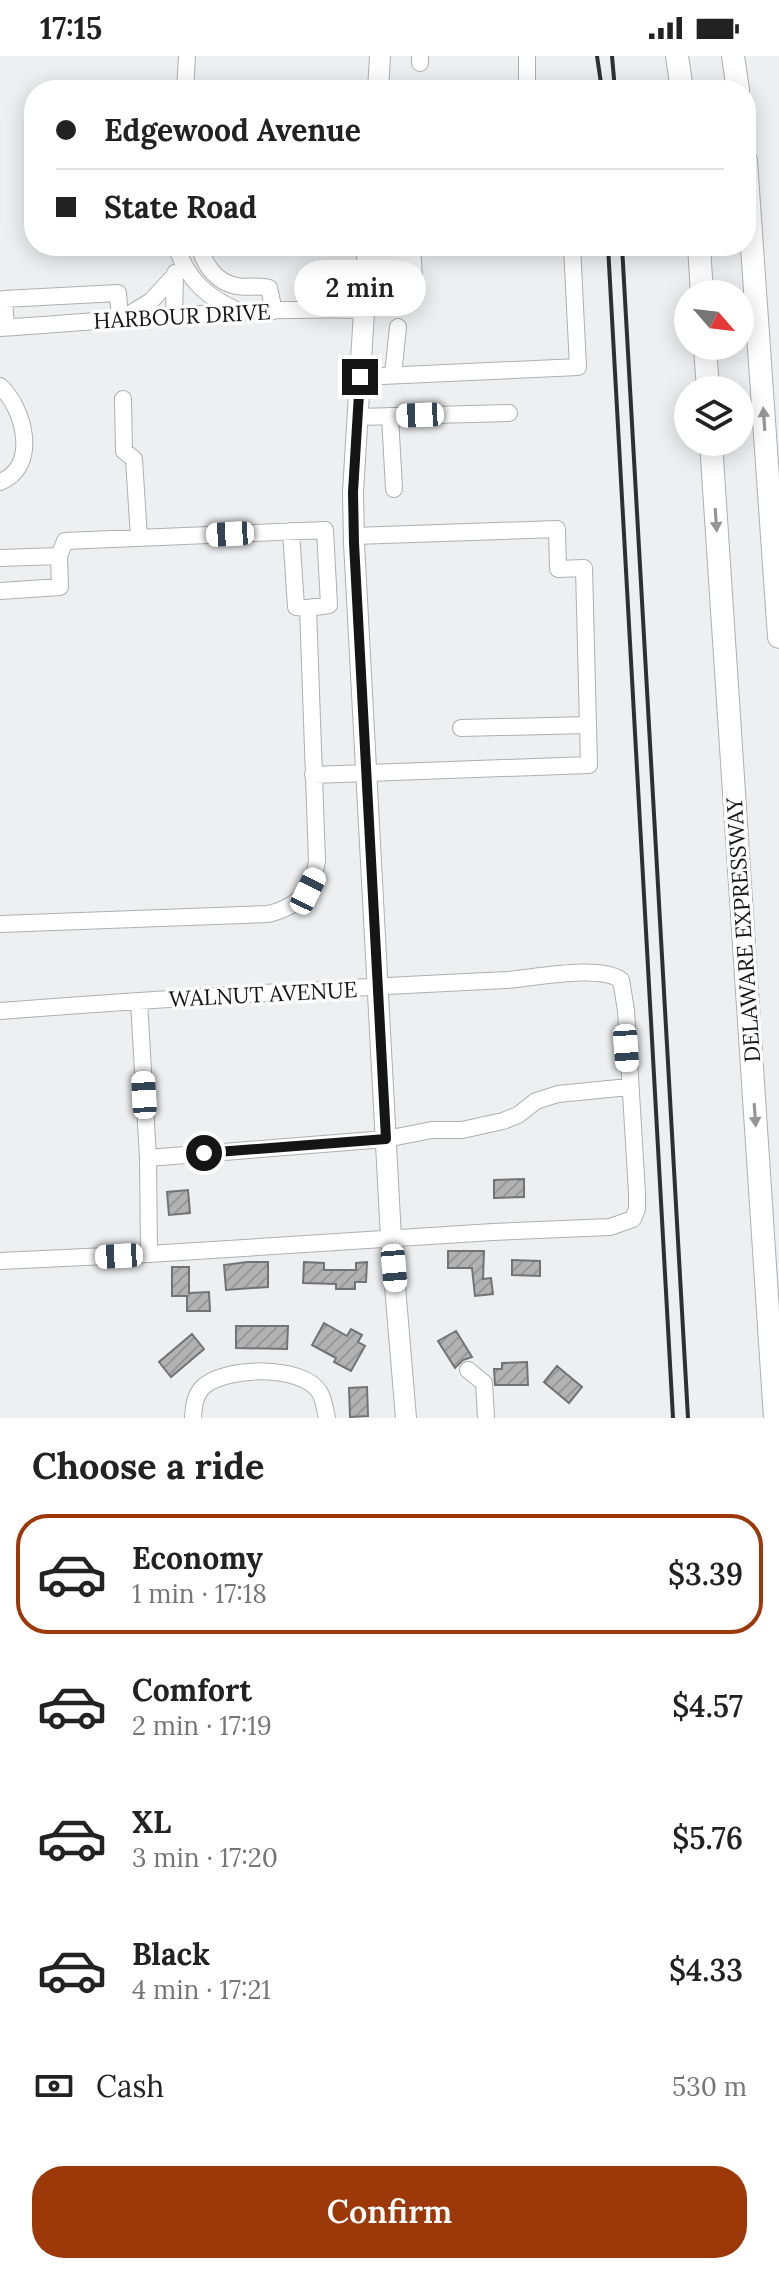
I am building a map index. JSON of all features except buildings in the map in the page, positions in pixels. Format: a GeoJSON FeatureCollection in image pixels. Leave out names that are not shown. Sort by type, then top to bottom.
{"type":"FeatureCollection","features":[{"type":"Feature","properties":{"kind":"highway"},"geometry":{"type":"LineString","coordinates":[[677,56],[681,80]]}},
{"type":"Feature","properties":{"kind":"highway"},"geometry":{"type":"LineString","coordinates":[[733,56],[737,80]]}},
{"type":"Feature","properties":{"kind":"highway"},"geometry":{"type":"LineString","coordinates":[[700,256],[701,280]]}},
{"type":"Feature","properties":{"kind":"highway"},"geometry":{"type":"LineString","coordinates":[[753,256],[779,637]]}},
{"type":"Feature","properties":{"kind":"highway","name":"DELAWARE EXPRESSWAY"},"geometry":{"type":"LineString","coordinates":[[712,456],[775,1418]]}},
{"type":"Feature","properties":{"kind":"main road"},"geometry":{"type":"LineString","coordinates":[[379,80],[380,56]]}},
{"type":"Feature","properties":{"kind":"main road"},"geometry":{"type":"LineString","coordinates":[[368,256],[357,417],[354,536],[391,1238],[406,1418]]}},
{"type":"Feature","properties":{"kind":"street"},"geometry":{"type":"LineString","coordinates":[[186,80],[187,56]]}},
{"type":"Feature","properties":{"kind":"street"},"geometry":{"type":"LineString","coordinates":[[527,56],[527,80]]}},
{"type":"Feature","properties":{"kind":"street"},"geometry":{"type":"LineString","coordinates":[[174,315],[176,256]]}},
{"type":"Feature","properties":{"kind":"street"},"geometry":{"type":"LineString","coordinates":[[180,256],[195,284],[216,301],[242,313]]}},
{"type":"Feature","properties":{"kind":"street"},"geometry":{"type":"LineString","coordinates":[[204,256],[207,266],[226,283],[269,288],[274,311]]}},
{"type":"Feature","properties":{"kind":"street"},"geometry":{"type":"LineString","coordinates":[[412,256],[414,279]]}},
{"type":"Feature","properties":{"kind":"street"},"geometry":{"type":"LineString","coordinates":[[360,377],[578,367],[572,256]]}},
{"type":"Feature","properties":{"kind":"street"},"geometry":{"type":"LineString","coordinates":[[3,327],[4,299],[118,293],[120,320],[151,301],[175,275]]}},
{"type":"Feature","properties":{"kind":"street","name":"HARBOUR DRIVE"},"geometry":{"type":"LineString","coordinates":[[3,327],[174,315],[364,310]]}},
{"type":"Feature","properties":{"kind":"street"},"geometry":{"type":"LineString","coordinates":[[393,375],[398,327]]}},
{"type":"Feature","properties":{"kind":"street"},"geometry":{"type":"LineString","coordinates":[[0,386],[9,395],[23,426],[26,452],[9,479],[0,482]]}},
{"type":"Feature","properties":{"kind":"street"},"geometry":{"type":"LineString","coordinates":[[123,399],[124,451],[134,459],[139,538]]}},
{"type":"Feature","properties":{"kind":"street"},"geometry":{"type":"LineString","coordinates":[[357,417],[509,413]]}},
{"type":"Feature","properties":{"kind":"street"},"geometry":{"type":"LineString","coordinates":[[390,416],[394,489]]}},
{"type":"Feature","properties":{"kind":"street"},"geometry":{"type":"LineString","coordinates":[[313,775],[589,765],[584,568],[558,569],[557,529],[354,536]]}},
{"type":"Feature","properties":{"kind":"street"},"geometry":{"type":"LineString","coordinates":[[0,591],[60,587],[59,556],[65,541],[291,531],[325,530],[329,605],[296,607],[291,531]]}},
{"type":"Feature","properties":{"kind":"street"},"geometry":{"type":"LineString","coordinates":[[0,558],[59,556]]}},
{"type":"Feature","properties":{"kind":"street"},"geometry":{"type":"LineString","coordinates":[[0,924],[268,914],[284,910],[308,891],[317,861],[308,608]]}},
{"type":"Feature","properties":{"kind":"street"},"geometry":{"type":"LineString","coordinates":[[461,728],[588,725]]}},
{"type":"Feature","properties":{"kind":"street","name":"WALNUT AVENUE"},"geometry":{"type":"LineString","coordinates":[[0,1011],[587,972],[617,976],[621,980],[626,1010],[629,1087]]}},
{"type":"Feature","properties":{"kind":"street"},"geometry":{"type":"LineString","coordinates":[[139,1001],[148,1158],[149,1254]]}},
{"type":"Feature","properties":{"kind":"street"},"geometry":{"type":"LineString","coordinates":[[0,1261],[610,1227],[629,1222],[635,1216],[637,1193],[629,1087],[543,1098],[518,1115],[481,1127],[432,1130],[386,1139],[148,1158]]}},
{"type":"Feature","properties":{"kind":"street"},"geometry":{"type":"LineString","coordinates":[[468,1370],[483,1380],[486,1418]]}},
{"type":"Feature","properties":{"kind":"street"},"geometry":{"type":"LineString","coordinates":[[193,1418],[195,1399],[207,1384],[238,1374],[267,1371],[294,1376],[311,1384],[321,1395],[327,1418]]}},
{"type":"Feature","properties":{"kind":"railway"},"geometry":{"type":"LineString","coordinates":[[597,56],[601,80]]}},
{"type":"Feature","properties":{"kind":"railway"},"geometry":{"type":"LineString","coordinates":[[612,56],[614,80]]}},
{"type":"Feature","properties":{"kind":"railway"},"geometry":{"type":"LineString","coordinates":[[609,256],[673,1418]]}},
{"type":"Feature","properties":{"kind":"railway"},"geometry":{"type":"LineString","coordinates":[[623,256],[688,1418]]}},
{"type":"Feature","properties":{"kind":"route"},"geometry":{"type":"LineString","coordinates":[[204,1153],[386,1139],[356,608],[353,492],[360,377]]}}]}
